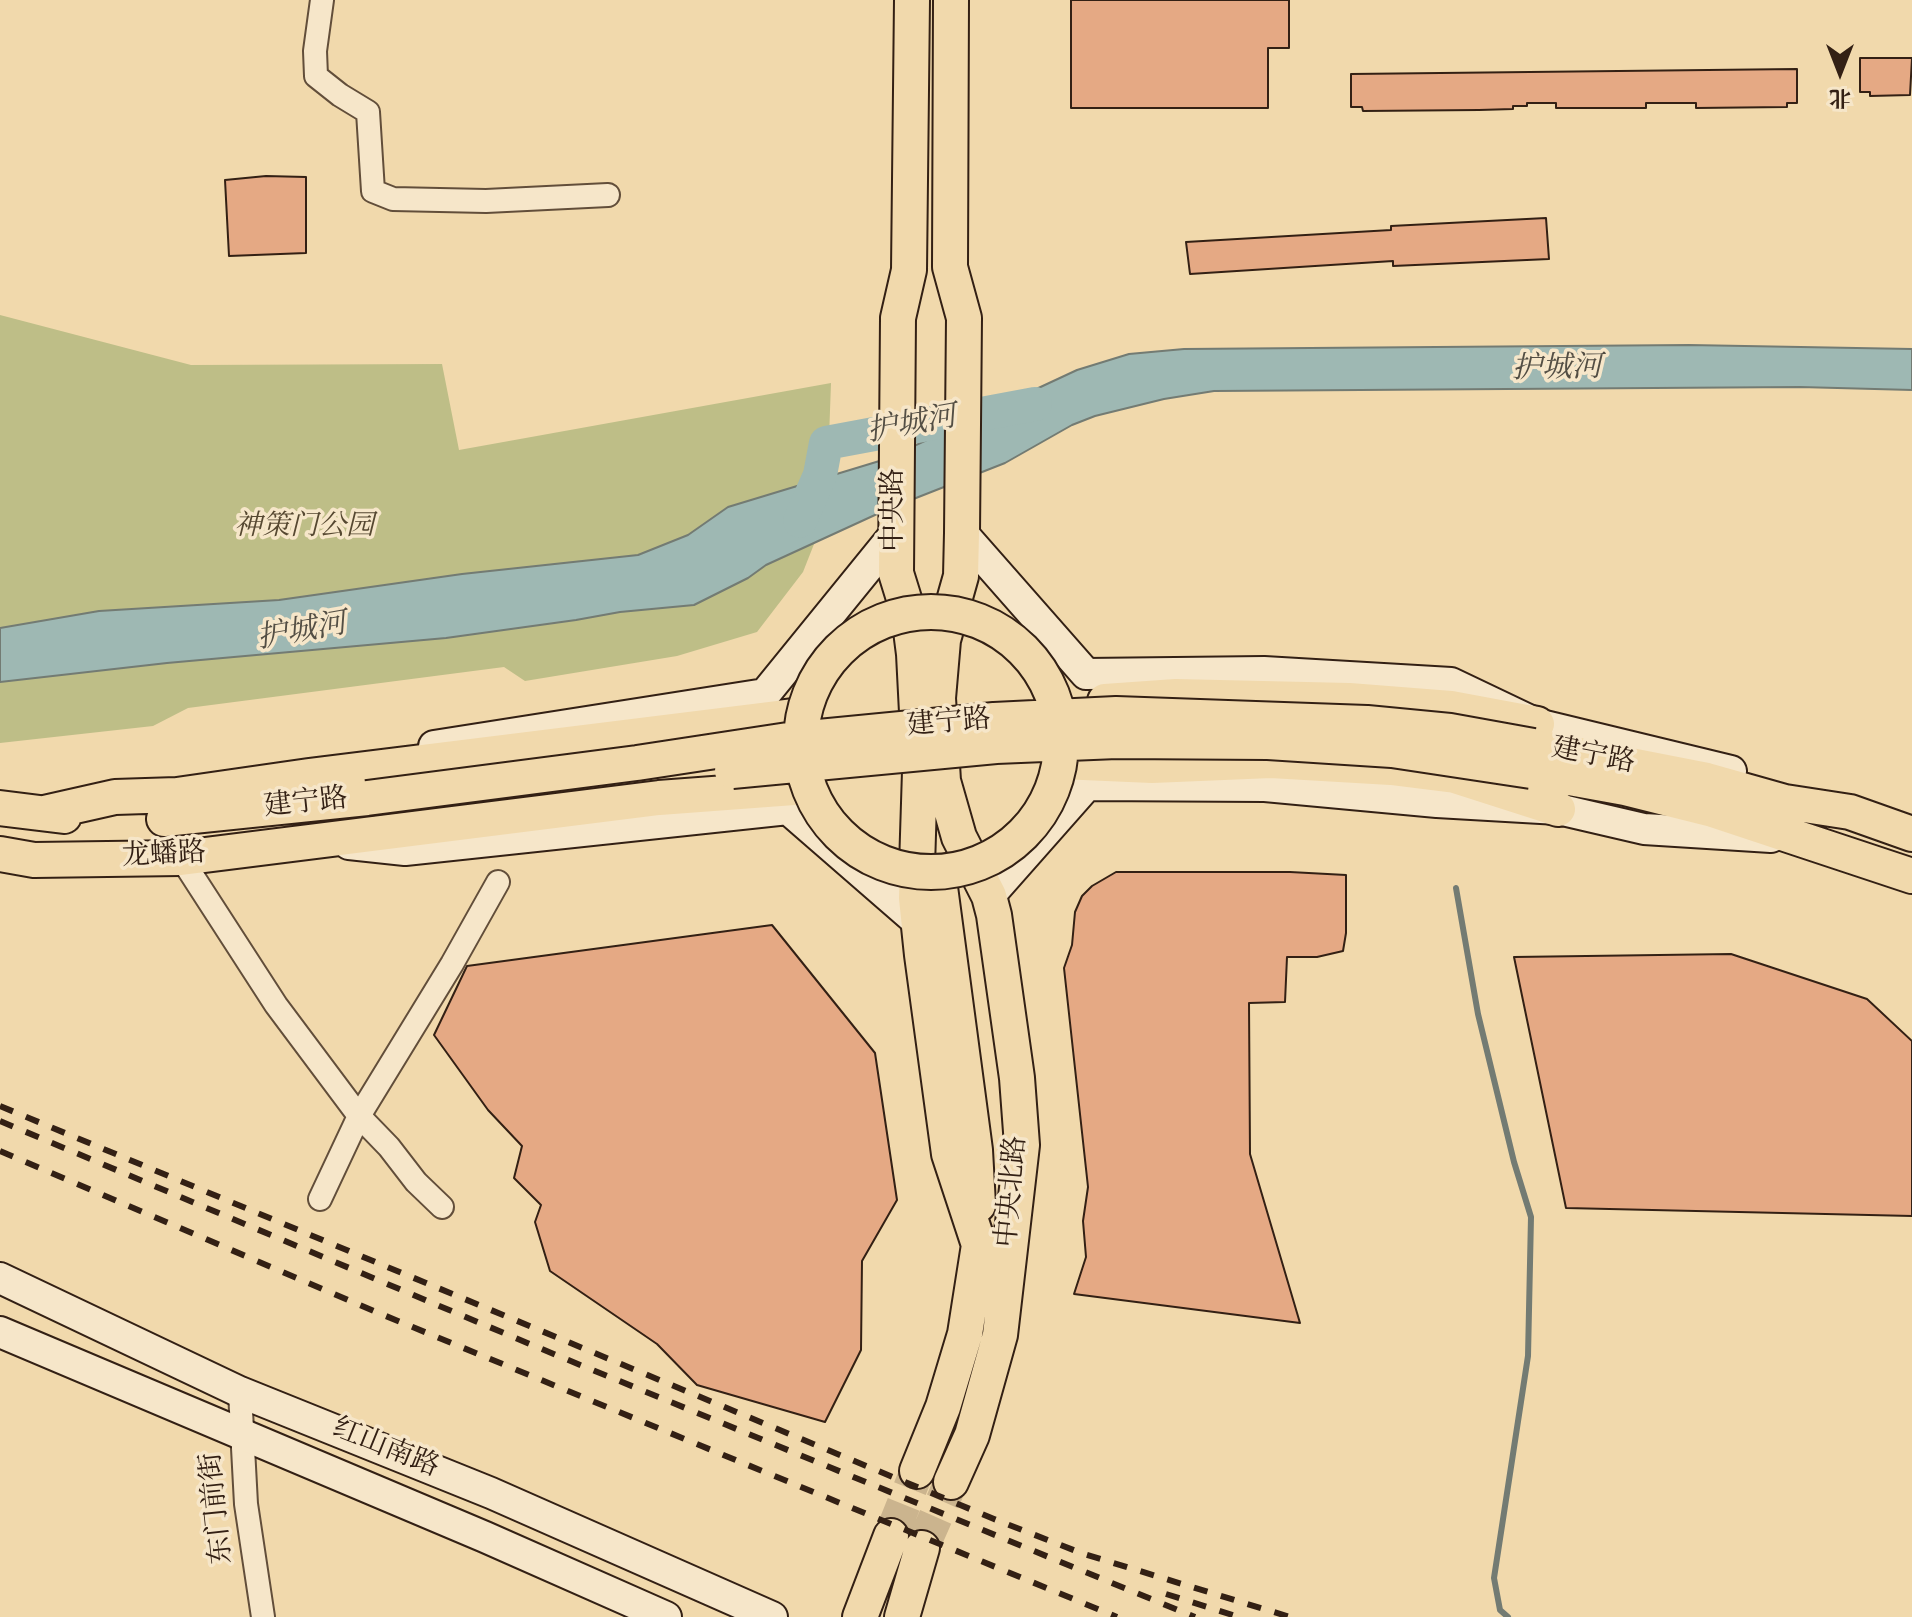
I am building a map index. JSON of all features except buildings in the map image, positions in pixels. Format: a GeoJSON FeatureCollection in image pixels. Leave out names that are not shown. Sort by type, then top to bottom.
{"type":"FeatureCollection","features":[{"type":"Feature","properties":{"kind":"main road"},"geometry":{"type":"LineString","coordinates":[[912,0],[909,270],[929,377],[962,480],[961,576],[950,610],[939,666],[943,781],[959,837],[989,896]]}},
{"type":"Feature","properties":{"kind":"main road"},"geometry":{"type":"LineString","coordinates":[[928,611],[929,377],[950,267],[951,0]]}},
{"type":"Feature","properties":{"kind":"main road","name":"中央路"},"geometry":{"type":"LineString","coordinates":[[918,922],[920,771],[914,654],[909,615],[896,573],[896,482],[929,377]]}},
{"type":"Feature","properties":{"kind":"main road"},"geometry":{"type":"LineString","coordinates":[[962,533],[1086,674],[1264,672],[1451,683],[1534,747]]}},
{"type":"Feature","properties":{"kind":"main road"},"geometry":{"type":"LineString","coordinates":[[309,776],[456,741],[765,694],[895,534]]}},
{"type":"Feature","properties":{"kind":"main road"},"geometry":{"type":"LineString","coordinates":[[928,611],[979,619],[1013,639],[1040,669],[1057,705],[1062,733],[1061,762],[1050,796],[1031,826],[1004,850],[972,866],[938,872],[896,868],[858,851],[828,823],[807,787],[799,752],[801,715],[816,677],[842,645],[876,622],[928,611]]}},
{"type":"Feature","properties":{"kind":"main road"},"geometry":{"type":"LineString","coordinates":[[1057,705],[1176,696],[1261,697],[1451,708],[1534,747]]}},
{"type":"Feature","properties":{"kind":"main road","name":"建宁路"},"geometry":{"type":"LineString","coordinates":[[49,827],[168,840],[367,798],[788,740],[994,720],[1116,714],[1367,723],[1450,731],[1707,780],[1785,802],[1850,812],[1912,834]]}},
{"type":"Feature","properties":{"kind":"main road"},"geometry":{"type":"LineString","coordinates":[[0,838],[30,843],[49,827],[115,797],[177,795],[801,715]]}},
{"type":"Feature","properties":{"kind":"main road","name":"建宁路"},"geometry":{"type":"LineString","coordinates":[[1534,747],[1625,788],[1713,810],[1912,876]]}},
{"type":"Feature","properties":{"kind":"main road"},"geometry":{"type":"LineString","coordinates":[[1061,762],[1152,766],[1271,761],[1391,768],[1455,776],[1558,809]]}},
{"type":"Feature","properties":{"kind":"main road","name":"建宁路"},"geometry":{"type":"LineString","coordinates":[[989,896],[1087,785],[1265,786],[1437,802],[1558,809],[1644,829],[1797,838]]}},
{"type":"Feature","properties":{"kind":"main road","name":"龙蟠路"},"geometry":{"type":"LineString","coordinates":[[0,854],[34,860],[168,840],[327,842],[659,798],[807,787]]}},
{"type":"Feature","properties":{"kind":"main road"},"geometry":{"type":"LineString","coordinates":[[0,808],[49,827]]}},
{"type":"Feature","properties":{"kind":"main road"},"geometry":{"type":"LineString","coordinates":[[327,842],[405,850],[788,809],[918,922]]}},
{"type":"Feature","properties":{"kind":"main road"},"geometry":{"type":"LineString","coordinates":[[972,866],[981,1068],[975,1150],[994,1244]]}},
{"type":"Feature","properties":{"kind":"main road"},"geometry":{"type":"LineString","coordinates":[[938,872],[981,1068]]}},
{"type":"Feature","properties":{"kind":"main road","name":"中央北路"},"geometry":{"type":"LineString","coordinates":[[917,1471],[943,1407],[1022,1145],[1004,974],[989,896]]}},
{"type":"Feature","properties":{"kind":"main road","name":"中央北路"},"geometry":{"type":"LineString","coordinates":[[918,922],[949,1154],[994,1244],[1000,1335],[972,1435],[951,1482]]}},
{"type":"Feature","properties":{"kind":"main road","name":"红山南路"},"geometry":{"type":"LineString","coordinates":[[0,1278],[240,1392],[491,1493],[772,1617]]}},
{"type":"Feature","properties":{"kind":"main road"},"geometry":{"type":"LineString","coordinates":[[0,1332],[666,1617]]}},
{"type":"Feature","properties":{"kind":"main road"},"geometry":{"type":"LineString","coordinates":[[860,1617],[906,1542],[902,1617]]}},
{"type":"Feature","properties":{"kind":"street"},"geometry":{"type":"LineString","coordinates":[[322,0],[315,51],[316,76],[368,112],[373,191],[393,199],[486,201],[608,195]]}},
{"type":"Feature","properties":{"kind":"street"},"geometry":{"type":"LineString","coordinates":[[168,840],[245,961],[359,1116],[442,1207]]}},
{"type":"Feature","properties":{"kind":"street"},"geometry":{"type":"LineString","coordinates":[[320,1199],[359,1116],[498,882]]}},
{"type":"Feature","properties":{"kind":"street","name":"东门前街"},"geometry":{"type":"LineString","coordinates":[[240,1392],[246,1504],[263,1617]]}},
{"type":"Feature","properties":{"kind":"green space","name":"神策门公园"},"geometry":{"type":"Polygon","coordinates":[[[0,315],[191,365],[442,364],[459,450],[831,383],[829,438],[837,448],[828,460],[827,493],[818,534],[803,572],[757,632],[677,656],[525,681],[504,667],[188,708],[153,726],[0,743],[0,315]]]}},
{"type":"Feature","properties":{"kind":"water"},"geometry":{"type":"Polygon","coordinates":[[[1689,345],[1912,349],[1912,390],[1800,387],[1214,391],[1164,399],[1095,416],[1072,425],[1005,463],[888,509],[766,565],[748,578],[694,605],[620,612],[446,638],[167,663],[0,682],[0,628],[99,611],[279,600],[462,574],[638,555],[688,535],[728,507],[886,459],[1077,370],[1129,354],[1184,349],[1689,345]]]}},
{"type":"Feature","properties":{"kind":"waterway","name":"护城河"},"geometry":{"type":"LineString","coordinates":[[800,521],[820,475],[826,443],[1035,404]]}},
{"type":"Feature","properties":{"kind":"waterway"},"geometry":{"type":"LineString","coordinates":[[1456,888],[1478,1014],[1514,1162],[1531,1217],[1528,1356],[1494,1578],[1500,1610],[1508,1617]]}},
{"type":"Feature","properties":{"kind":"tunnel"},"geometry":{"type":"LineString","coordinates":[[891,1536],[917,1471]]}},
{"type":"Feature","properties":{"kind":"tunnel"},"geometry":{"type":"LineString","coordinates":[[922,1548],[951,1482]]}},
{"type":"Feature","properties":{"kind":"railway"},"geometry":{"type":"LineString","coordinates":[[0,1106],[994,1519],[1081,1553],[1290,1617]]}},
{"type":"Feature","properties":{"kind":"railway"},"geometry":{"type":"LineString","coordinates":[[0,1121],[556,1355],[1195,1617]]}},
{"type":"Feature","properties":{"kind":"railway"},"geometry":{"type":"LineString","coordinates":[[0,1151],[381,1314],[1117,1617]]}},
{"type":"Feature","properties":{"kind":"railway"},"geometry":{"type":"LineString","coordinates":[[1166,1594],[1239,1617]]}}]}
